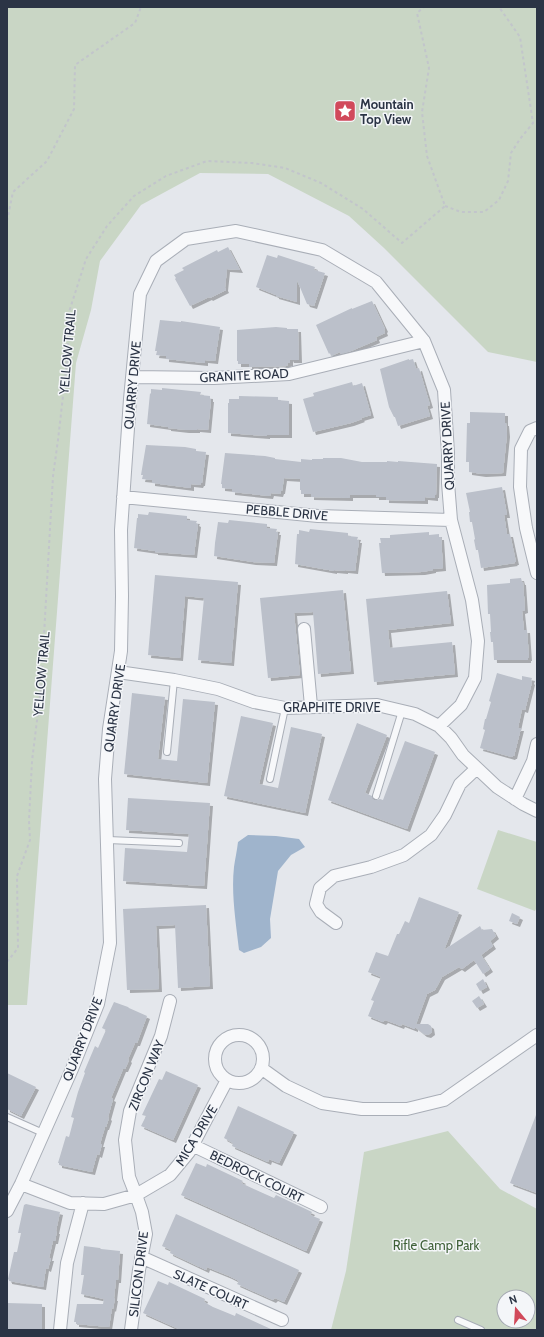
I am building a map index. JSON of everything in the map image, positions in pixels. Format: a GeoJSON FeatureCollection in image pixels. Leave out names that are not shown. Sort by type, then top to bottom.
{"type":"FeatureCollection","features":[{"type":"Feature","properties":{"kind":"street","name":"QUARRY DRIVE"},"geometry":{"type":"LineString","coordinates":[[7,1211],[21,1184],[72,1069],[98,1004],[110,943],[105,779],[109,729],[121,651],[121,530],[132,377],[140,294],[156,260],[186,239],[236,231],[322,250],[376,282],[424,341],[444,390],[451,520],[472,600],[478,641],[475,678],[461,705],[439,726]]}},
{"type":"Feature","properties":{"kind":"street","name":"GRANITE ROAD"},"geometry":{"type":"LineString","coordinates":[[132,377],[214,378],[289,374],[424,341]]}},
{"type":"Feature","properties":{"kind":"street"},"geometry":{"type":"LineString","coordinates":[[537,428],[530,430],[521,449],[520,487],[526,528],[537,573]]}},
{"type":"Feature","properties":{"kind":"street","name":"PEBBLE DRIVE"},"geometry":{"type":"LineString","coordinates":[[123,497],[318,516],[451,520]]}},
{"type":"Feature","properties":{"kind":"street"},"geometry":{"type":"LineString","coordinates":[[304,630],[311,706]]}},
{"type":"Feature","properties":{"kind":"street","name":"GRAPHITE DRIVE"},"geometry":{"type":"LineString","coordinates":[[118,672],[174,680],[218,689],[254,702],[285,708],[378,704],[415,714],[439,726],[451,738],[463,754],[498,787],[537,811]]}},
{"type":"Feature","properties":{"kind":"street"},"geometry":{"type":"LineString","coordinates":[[516,799],[533,761],[537,744]]}},
{"type":"Feature","properties":{"kind":"street"},"geometry":{"type":"LineString","coordinates":[[336,923],[321,912],[316,904],[320,888],[334,876],[371,867],[404,855],[431,835],[445,815],[460,784],[477,768]]}},
{"type":"Feature","properties":{"kind":"street","name":"ZIRCON WAY"},"geometry":{"type":"LineString","coordinates":[[136,1195],[129,1177],[125,1140],[130,1111],[162,1036],[170,1001]]}},
{"type":"Feature","properties":{"kind":"street"},"geometry":{"type":"LineString","coordinates":[[241,1035],[253,1039],[258,1045],[262,1052],[263,1059],[261,1068],[258,1074],[245,1082],[238,1083],[227,1080],[218,1071],[215,1064],[215,1055],[220,1044],[229,1037],[241,1035]]}},
{"type":"Feature","properties":{"kind":"street"},"geometry":{"type":"LineString","coordinates":[[261,1068],[286,1086],[322,1103],[362,1109],[407,1109],[444,1100],[537,1035]]}},
{"type":"Feature","properties":{"kind":"street","name":"MICA DRIVE"},"geometry":{"type":"LineString","coordinates":[[21,1184],[70,1203],[104,1204],[136,1195],[170,1175],[188,1152],[227,1080]]}},
{"type":"Feature","properties":{"kind":"street","name":"BEDROCK COURT"},"geometry":{"type":"LineString","coordinates":[[192,1145],[322,1207]]}},
{"type":"Feature","properties":{"kind":"street","name":"SILICON DRIVE"},"geometry":{"type":"LineString","coordinates":[[131,1330],[141,1257],[146,1234],[142,1212],[136,1195]]}},
{"type":"Feature","properties":{"kind":"street"},"geometry":{"type":"LineString","coordinates":[[60,1330],[67,1262],[83,1203]]}},
{"type":"Feature","properties":{"kind":"street","name":"SLATE COURT"},"geometry":{"type":"LineString","coordinates":[[141,1257],[282,1320]]}},
{"type":"Feature","properties":{"kind":"lane"},"geometry":{"type":"LineString","coordinates":[[167,752],[174,680]]}},
{"type":"Feature","properties":{"kind":"lane"},"geometry":{"type":"LineString","coordinates":[[270,779],[285,708]]}},
{"type":"Feature","properties":{"kind":"lane"},"geometry":{"type":"LineString","coordinates":[[376,796],[402,711]]}},
{"type":"Feature","properties":{"kind":"lane"},"geometry":{"type":"LineString","coordinates":[[108,840],[179,843]]}},
{"type":"Feature","properties":{"kind":"lane"},"geometry":{"type":"LineString","coordinates":[[7,1117],[43,1133]]}},
{"type":"Feature","properties":{"kind":"lane"},"geometry":{"type":"LineString","coordinates":[[458,1320],[481,1330]]}},
{"type":"Feature","properties":{"kind":"path"},"geometry":{"type":"LineString","coordinates":[[7,222],[13,192],[47,161],[74,109],[75,65],[136,23],[141,7]]}},
{"type":"Feature","properties":{"kind":"path"},"geometry":{"type":"LineString","coordinates":[[424,7],[417,13],[429,68],[422,112],[426,156],[445,206],[461,212],[484,212],[499,200],[508,181],[511,153],[533,123],[520,37],[499,7]]}},
{"type":"Feature","properties":{"kind":"path","name":"YELLOW TRAIL"},"geometry":{"type":"LineString","coordinates":[[7,962],[18,948],[17,876],[30,840],[29,821],[32,761],[41,688],[53,476],[66,361],[69,312],[86,259],[107,226],[134,196],[166,176],[207,161],[252,163],[285,168],[321,183],[363,209],[402,243],[445,206]]}},
{"type":"Feature","properties":{"kind":"green space"},"geometry":{"type":"Polygon","coordinates":[[[7,7],[537,7],[537,362],[488,352],[384,248],[349,216],[268,174],[200,173],[141,205],[100,261],[91,310],[76,363],[27,1005],[7,1005],[7,7]]]}},
{"type":"Feature","properties":{"kind":"green space"},"geometry":{"type":"Polygon","coordinates":[[[498,830],[537,842],[537,907],[535,911],[477,889],[498,830]]]}},
{"type":"Feature","properties":{"kind":"green space","name":"Rifle Camp Park"},"geometry":{"type":"Polygon","coordinates":[[[448,1131],[500,1189],[537,1209],[537,1330],[331,1330],[346,1271],[364,1152],[448,1131]]]}},
{"type":"Feature","properties":{"kind":"water"},"geometry":{"type":"Polygon","coordinates":[[[248,835],[299,839],[305,847],[291,855],[278,871],[270,919],[271,938],[261,947],[244,953],[239,950],[234,908],[233,877],[238,842],[248,835]]]}},
{"type":"Feature","properties":{"kind":"building"},"geometry":{"type":"Polygon","coordinates":[[[228,247],[240,270],[227,269],[226,290],[190,306],[174,275],[184,270],[182,268],[217,250],[218,252],[228,247]]]}},
{"type":"Feature","properties":{"kind":"building"},"geometry":{"type":"Polygon","coordinates":[[[267,255],[277,258],[278,255],[315,267],[314,270],[325,273],[314,306],[307,304],[297,280],[297,302],[276,296],[256,287],[267,255]]]}},
{"type":"Feature","properties":{"kind":"building"},"geometry":{"type":"Polygon","coordinates":[[[372,301],[385,329],[385,333],[376,337],[377,340],[351,351],[341,354],[340,352],[331,356],[316,325],[352,308],[372,301]]]}},
{"type":"Feature","properties":{"kind":"building"},"geometry":{"type":"Polygon","coordinates":[[[160,320],[181,321],[220,327],[215,361],[205,360],[205,363],[166,359],[166,356],[156,355],[157,351],[155,351],[160,320]]]}},
{"type":"Feature","properties":{"kind":"building"},"geometry":{"type":"Polygon","coordinates":[[[276,327],[298,329],[299,360],[291,360],[290,358],[290,363],[288,363],[287,366],[249,367],[249,364],[238,364],[237,330],[276,327]]]}},
{"type":"Feature","properties":{"kind":"building"},"geometry":{"type":"Polygon","coordinates":[[[413,359],[416,369],[419,368],[430,405],[427,406],[430,416],[398,426],[389,407],[380,369],[413,359]]]}},
{"type":"Feature","properties":{"kind":"building"},"geometry":{"type":"Polygon","coordinates":[[[352,382],[353,386],[362,383],[371,415],[351,423],[313,432],[303,399],[314,396],[313,393],[352,382]]]}},
{"type":"Feature","properties":{"kind":"building"},"geometry":{"type":"Polygon","coordinates":[[[162,388],[201,392],[200,395],[210,396],[208,430],[186,430],[147,424],[151,389],[162,390],[162,388]]]}},
{"type":"Feature","properties":{"kind":"building"},"geometry":{"type":"Polygon","coordinates":[[[239,396],[278,397],[278,400],[289,401],[289,435],[267,436],[228,433],[229,399],[239,399],[239,396]]]}},
{"type":"Feature","properties":{"kind":"building"},"geometry":{"type":"Polygon","coordinates":[[[470,412],[505,413],[507,434],[503,473],[483,474],[469,472],[469,462],[466,462],[467,423],[470,423],[470,412]]]}},
{"type":"Feature","properties":{"kind":"building"},"geometry":{"type":"Polygon","coordinates":[[[146,445],[185,447],[196,449],[196,451],[206,452],[202,483],[200,485],[191,484],[191,488],[152,483],[152,480],[142,479],[143,475],[141,475],[146,445]]]}},
{"type":"Feature","properties":{"kind":"building"},"geometry":{"type":"Polygon","coordinates":[[[225,453],[265,456],[275,459],[301,462],[301,459],[312,460],[323,458],[341,458],[362,462],[398,461],[437,464],[436,495],[435,498],[425,497],[425,501],[386,500],[386,497],[376,497],[376,495],[350,495],[350,498],[311,497],[311,494],[301,494],[300,479],[284,478],[282,491],[280,494],[271,493],[270,496],[232,492],[232,489],[222,488],[221,484],[225,453]]]}},
{"type":"Feature","properties":{"kind":"building"},"geometry":{"type":"Polygon","coordinates":[[[502,487],[507,515],[504,515],[507,534],[510,534],[516,562],[481,568],[478,550],[476,550],[474,540],[472,522],[470,522],[470,512],[466,493],[502,487]]]}},
{"type":"Feature","properties":{"kind":"building"},"geometry":{"type":"Polygon","coordinates":[[[149,512],[187,516],[187,520],[197,521],[196,523],[198,524],[194,555],[155,552],[134,548],[138,514],[148,515],[149,512]]]}},
{"type":"Feature","properties":{"kind":"building"},"geometry":{"type":"Polygon","coordinates":[[[229,520],[267,524],[267,528],[277,529],[276,532],[278,532],[274,563],[253,562],[214,556],[218,522],[228,523],[229,520]]]}},
{"type":"Feature","properties":{"kind":"building"},"geometry":{"type":"Polygon","coordinates":[[[310,529],[348,533],[348,536],[358,537],[357,540],[359,540],[355,571],[334,571],[295,564],[297,534],[299,534],[299,530],[309,532],[310,529]]]}},
{"type":"Feature","properties":{"kind":"building"},"geometry":{"type":"Polygon","coordinates":[[[429,532],[429,535],[439,534],[439,537],[441,537],[443,568],[422,572],[382,573],[379,543],[381,543],[380,538],[390,538],[390,535],[429,532]]]}},
{"type":"Feature","properties":{"kind":"building"},"geometry":{"type":"Polygon","coordinates":[[[155,575],[238,582],[231,663],[198,660],[204,598],[185,596],[180,658],[148,655],[155,575]]]}},
{"type":"Feature","properties":{"kind":"building"},"geometry":{"type":"Polygon","coordinates":[[[521,578],[523,582],[525,610],[522,611],[524,630],[527,630],[529,658],[528,660],[494,660],[493,642],[491,642],[490,632],[490,614],[488,614],[487,585],[510,583],[510,579],[521,578]]]}},
{"type":"Feature","properties":{"kind":"building"},"geometry":{"type":"Polygon","coordinates":[[[343,590],[351,671],[318,674],[313,612],[294,613],[300,675],[268,678],[260,598],[343,590]]]}},
{"type":"Feature","properties":{"kind":"building"},"geometry":{"type":"Polygon","coordinates":[[[447,591],[451,623],[388,630],[390,648],[452,642],[455,674],[374,682],[366,599],[447,591]]]}},
{"type":"Feature","properties":{"kind":"building"},"geometry":{"type":"Polygon","coordinates":[[[497,673],[522,680],[522,676],[532,678],[525,710],[522,709],[518,728],[521,728],[514,756],[512,757],[480,748],[485,730],[483,729],[485,719],[491,702],[489,701],[497,673]]]}},
{"type":"Feature","properties":{"kind":"building"},"geometry":{"type":"Polygon","coordinates":[[[132,693],[165,697],[158,759],[177,761],[183,699],[215,702],[207,783],[124,774],[132,693]]]}},
{"type":"Feature","properties":{"kind":"building"},"geometry":{"type":"Polygon","coordinates":[[[241,716],[273,723],[259,784],[278,788],[291,727],[322,734],[305,813],[224,796],[241,716]]]}},
{"type":"Feature","properties":{"kind":"building"},"geometry":{"type":"Polygon","coordinates":[[[357,723],[387,735],[365,793],[372,796],[374,800],[383,800],[405,741],[435,752],[407,829],[328,800],[357,723]]]}},
{"type":"Feature","properties":{"kind":"building"},"geometry":{"type":"Polygon","coordinates":[[[128,798],[210,803],[204,886],[123,881],[125,848],[187,852],[189,834],[126,830],[128,798]]]}},
{"type":"Feature","properties":{"kind":"building"},"geometry":{"type":"Polygon","coordinates":[[[419,897],[459,912],[444,950],[480,926],[482,930],[492,929],[496,936],[490,941],[493,946],[481,955],[490,969],[483,974],[474,960],[462,969],[459,967],[442,977],[435,990],[427,994],[416,1024],[428,1024],[431,1026],[432,1032],[428,1035],[424,1034],[415,1027],[415,1029],[402,1024],[401,1026],[385,1020],[383,1022],[368,1016],[374,1001],[371,1000],[381,977],[368,972],[376,952],[388,956],[397,934],[399,934],[405,921],[409,923],[419,897]]]}},
{"type":"Feature","properties":{"kind":"building"},"geometry":{"type":"Polygon","coordinates":[[[206,905],[210,986],[178,988],[175,925],[156,926],[159,989],[127,990],[123,909],[206,905]]]}},
{"type":"Feature","properties":{"kind":"building"},"geometry":{"type":"Polygon","coordinates":[[[512,913],[520,917],[517,924],[509,921],[512,913]]]}},
{"type":"Feature","properties":{"kind":"building"},"geometry":{"type":"Polygon","coordinates":[[[483,979],[487,987],[480,991],[476,984],[483,979]]]}},
{"type":"Feature","properties":{"kind":"building"},"geometry":{"type":"Polygon","coordinates":[[[479,996],[484,1004],[477,1008],[472,1001],[479,996]]]}},
{"type":"Feature","properties":{"kind":"building"},"geometry":{"type":"Polygon","coordinates":[[[114,1002],[147,1016],[137,1043],[135,1043],[128,1059],[129,1060],[125,1069],[123,1069],[111,1098],[113,1099],[109,1118],[100,1144],[102,1144],[99,1155],[97,1154],[92,1172],[59,1165],[58,1163],[66,1136],[69,1137],[74,1118],[71,1117],[85,1073],[84,1072],[95,1046],[98,1048],[106,1030],[102,1028],[114,1002]]]}},
{"type":"Feature","properties":{"kind":"building"},"geometry":{"type":"Polygon","coordinates":[[[166,1071],[198,1085],[173,1140],[141,1126],[146,1116],[142,1115],[159,1079],[162,1080],[166,1071]]]}},
{"type":"Feature","properties":{"kind":"building"},"geometry":{"type":"Polygon","coordinates":[[[7,1073],[36,1087],[21,1116],[7,1109],[7,1073]]]}},
{"type":"Feature","properties":{"kind":"building"},"geometry":{"type":"Polygon","coordinates":[[[238,1106],[294,1132],[279,1163],[269,1159],[268,1162],[232,1146],[233,1143],[224,1138],[238,1106]]]}},
{"type":"Feature","properties":{"kind":"building"},"geometry":{"type":"Polygon","coordinates":[[[537,1115],[537,1193],[510,1183],[537,1115]]]}},
{"type":"Feature","properties":{"kind":"building"},"geometry":{"type":"Polygon","coordinates":[[[196,1163],[206,1167],[207,1164],[243,1181],[241,1183],[265,1194],[274,1198],[276,1195],[312,1212],[310,1215],[320,1219],[306,1251],[181,1195],[196,1163]]]}},
{"type":"Feature","properties":{"kind":"building"},"geometry":{"type":"Polygon","coordinates":[[[26,1204],[60,1212],[55,1241],[53,1241],[49,1258],[51,1258],[48,1269],[46,1268],[43,1287],[9,1281],[8,1279],[14,1252],[17,1252],[21,1233],[18,1233],[24,1205],[26,1204]]]}},
{"type":"Feature","properties":{"kind":"building"},"geometry":{"type":"Polygon","coordinates":[[[176,1214],[299,1270],[284,1302],[275,1298],[273,1300],[237,1284],[239,1281],[229,1276],[207,1267],[206,1270],[170,1253],[171,1250],[162,1246],[176,1214]]]}},
{"type":"Feature","properties":{"kind":"building"},"geometry":{"type":"Polygon","coordinates":[[[84,1246],[120,1251],[118,1280],[116,1280],[115,1298],[109,1327],[76,1324],[76,1322],[74,1322],[77,1304],[103,1304],[104,1299],[81,1294],[84,1275],[81,1275],[84,1246]]]}},
{"type":"Feature","properties":{"kind":"building"},"geometry":{"type":"Polygon","coordinates":[[[158,1281],[168,1285],[169,1282],[205,1299],[204,1302],[213,1307],[235,1316],[236,1313],[273,1330],[181,1330],[143,1313],[158,1281]]]}},
{"type":"Feature","properties":{"kind":"building"},"geometry":{"type":"Polygon","coordinates":[[[7,1303],[42,1304],[42,1330],[7,1330],[7,1303]]]}},
{"type":"Feature","properties":{"kind":"place","name":"Mountain Top View"},"geometry":{"type":"Point","coordinates":[345,111]}}]}
